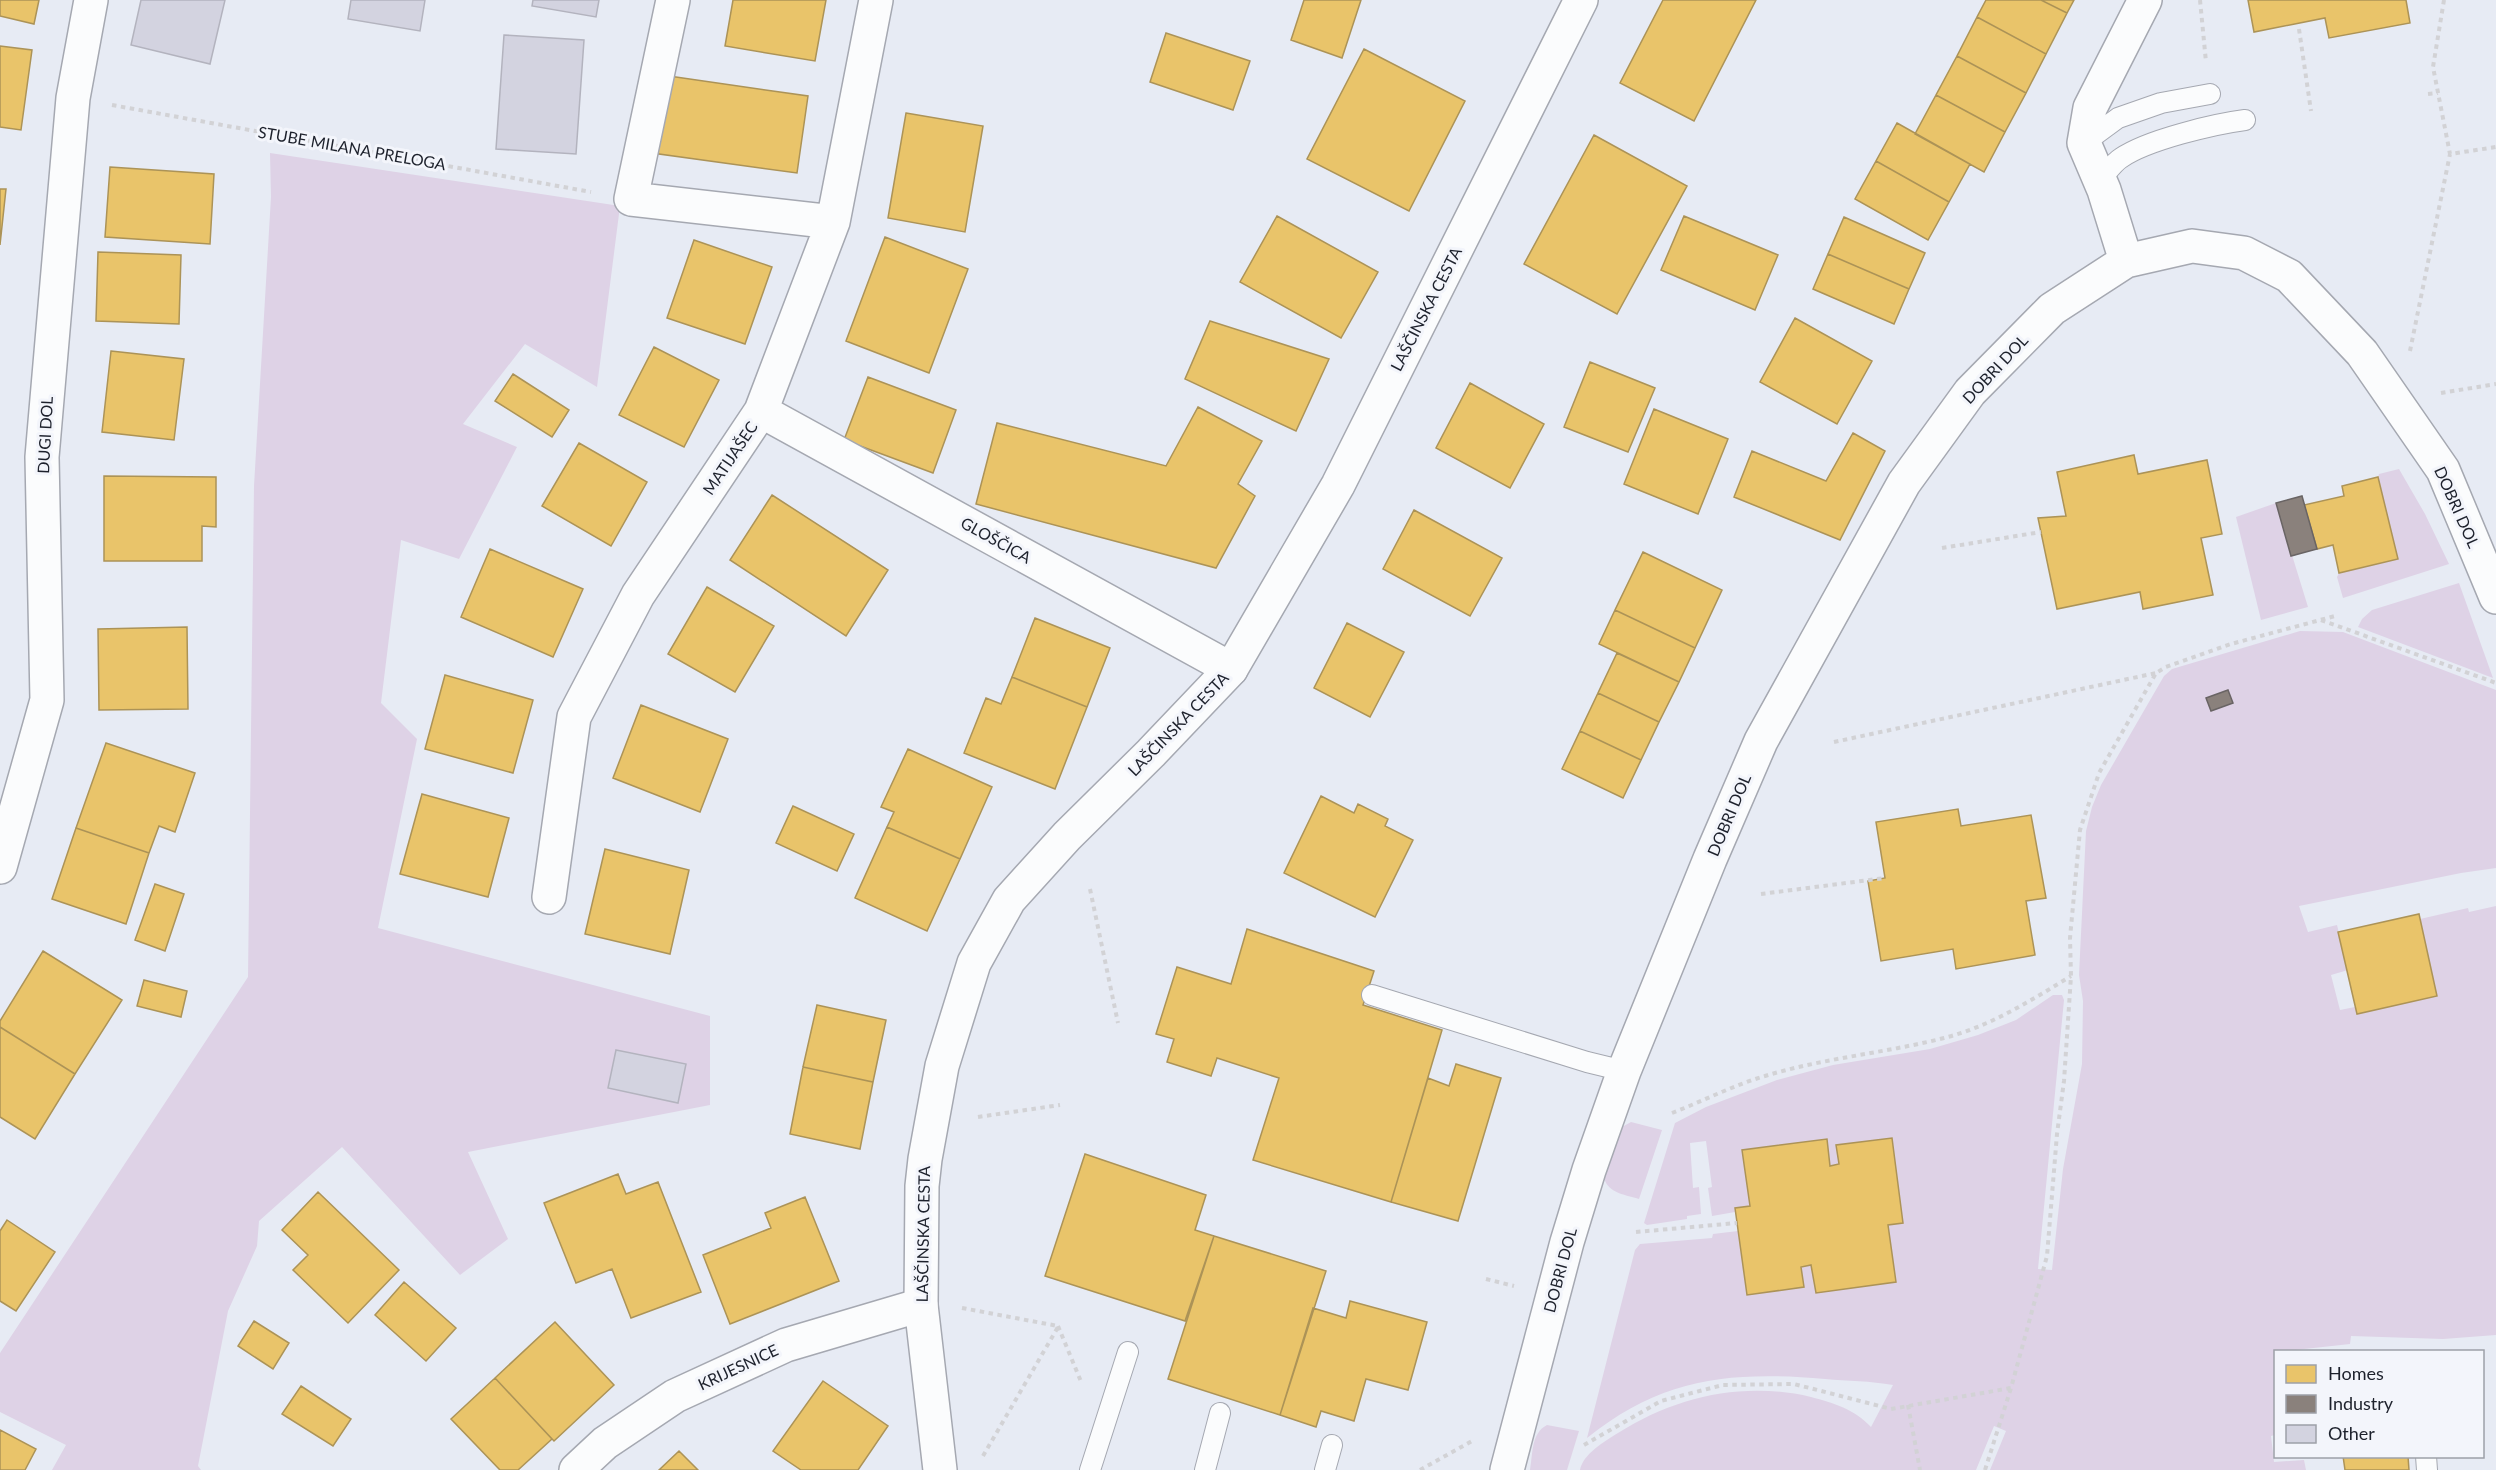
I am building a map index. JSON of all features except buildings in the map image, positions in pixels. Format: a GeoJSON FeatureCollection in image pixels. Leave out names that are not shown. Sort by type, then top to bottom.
{"type":"FeatureCollection","features":[{"type":"Feature","properties":{"kind":"street","name":"DUGI DOL"},"geometry":{"type":"LineString","coordinates":[[0,867],[47,700],[42,457],[73,98],[91,0]]}},
{"type":"Feature","properties":{"kind":"street"},"geometry":{"type":"LineString","coordinates":[[673,0],[631,199],[833,222]]}},
{"type":"Feature","properties":{"kind":"street","name":"MATIJAŠEC"},"geometry":{"type":"LineString","coordinates":[[549,897],[574,717],[638,595],[761,411],[833,222],[876,0]]}},
{"type":"Feature","properties":{"kind":"street","name":"LAŠČINSKA CESTA"},"geometry":{"type":"LineString","coordinates":[[940,1470],[921,1305],[921,1221],[925,1159],[942,1066],[974,963],[1009,900],[1067,836],[1231,669],[1338,485],[1581,0]]}},
{"type":"Feature","properties":{"kind":"street"},"geometry":{"type":"LineString","coordinates":[[2126,261],[2104,190],[2084,143],[2090,108],[2145,0]]}},
{"type":"Feature","properties":{"kind":"street","name":"DOBRI DOL"},"geometry":{"type":"LineString","coordinates":[[1508,1470],[1567,1242],[1589,1170],[1624,1071],[1710,859],[1761,741],[1904,483],[1970,392],[2052,309],[2126,261],[2192,246],[2244,253],[2289,276],[2362,353],[2442,470],[2496,597]]}},
{"type":"Feature","properties":{"kind":"street","name":"GLOŠČICA"},"geometry":{"type":"LineString","coordinates":[[761,411],[1231,669]]}},
{"type":"Feature","properties":{"kind":"street","name":"KRIJESNICE"},"geometry":{"type":"LineString","coordinates":[[576,1470],[605,1443],[675,1396],[786,1345],[921,1305]]}},
{"type":"Feature","properties":{"kind":"lane"},"geometry":{"type":"LineString","coordinates":[[2084,143],[2118,118],[2161,102],[2210,93]]}},
{"type":"Feature","properties":{"kind":"lane"},"geometry":{"type":"LineString","coordinates":[[2099,182],[2121,158],[2160,140],[2227,122],[2245,120]]}},
{"type":"Feature","properties":{"kind":"lane"},"geometry":{"type":"LineString","coordinates":[[1372,996],[1587,1062],[1624,1071]]}},
{"type":"Feature","properties":{"kind":"lane"},"geometry":{"type":"LineString","coordinates":[[1090,1470],[1128,1352]]}},
{"type":"Feature","properties":{"kind":"lane"},"geometry":{"type":"LineString","coordinates":[[1205,1470],[1220,1413]]}},
{"type":"Feature","properties":{"kind":"lane"},"geometry":{"type":"LineString","coordinates":[[1325,1470],[1332,1445]]}},
{"type":"Feature","properties":{"kind":"path"},"geometry":{"type":"LineString","coordinates":[[2200,0],[2210,93]]}},
{"type":"Feature","properties":{"kind":"path"},"geometry":{"type":"LineString","coordinates":[[2410,354],[2450,154],[2433,67],[2444,0]]}},
{"type":"Feature","properties":{"kind":"path"},"geometry":{"type":"LineString","coordinates":[[2299,29],[2311,111]]}},
{"type":"Feature","properties":{"kind":"path"},"geometry":{"type":"LineString","coordinates":[[2428,94],[2438,93]]}},
{"type":"Feature","properties":{"kind":"path","name":"STUBE MILANA PRELOGA"},"geometry":{"type":"LineString","coordinates":[[73,98],[631,199]]}},
{"type":"Feature","properties":{"kind":"path"},"geometry":{"type":"LineString","coordinates":[[2450,154],[2496,147]]}},
{"type":"Feature","properties":{"kind":"path"},"geometry":{"type":"LineString","coordinates":[[2439,393],[2496,384]]}},
{"type":"Feature","properties":{"kind":"path"},"geometry":{"type":"LineString","coordinates":[[1942,548],[2041,532]]}},
{"type":"Feature","properties":{"kind":"path"},"geometry":{"type":"LineString","coordinates":[[1834,742],[2156,673],[2166,667],[2231,644],[2335,616]]}},
{"type":"Feature","properties":{"kind":"path"},"geometry":{"type":"LineString","coordinates":[[2320,620],[2496,683]]}},
{"type":"Feature","properties":{"kind":"path"},"geometry":{"type":"LineString","coordinates":[[1985,1470],[2012,1388],[2047,1256],[2057,1134],[2064,1081],[2071,976],[2070,938],[2080,830],[2099,773],[2156,673]]}},
{"type":"Feature","properties":{"kind":"path"},"geometry":{"type":"LineString","coordinates":[[1761,894],[1885,878]]}},
{"type":"Feature","properties":{"kind":"path"},"geometry":{"type":"LineString","coordinates":[[1090,889],[1118,1023]]}},
{"type":"Feature","properties":{"kind":"path"},"geometry":{"type":"LineString","coordinates":[[1672,1113],[1764,1076],[1831,1059],[1945,1037],[1982,1025],[2010,1013],[2071,976]]}},
{"type":"Feature","properties":{"kind":"path"},"geometry":{"type":"LineString","coordinates":[[978,1117],[1060,1105]]}},
{"type":"Feature","properties":{"kind":"path"},"geometry":{"type":"LineString","coordinates":[[1636,1232],[1737,1223]]}},
{"type":"Feature","properties":{"kind":"path"},"geometry":{"type":"LineString","coordinates":[[1486,1279],[1521,1288]]}},
{"type":"Feature","properties":{"kind":"path"},"geometry":{"type":"LineString","coordinates":[[959,1308],[1058,1326]]}},
{"type":"Feature","properties":{"kind":"path"},"geometry":{"type":"LineString","coordinates":[[1058,1326],[1082,1386]]}},
{"type":"Feature","properties":{"kind":"path"},"geometry":{"type":"LineString","coordinates":[[983,1456],[1058,1326]]}},
{"type":"Feature","properties":{"kind":"path"},"geometry":{"type":"LineString","coordinates":[[1584,1444],[1661,1401],[1723,1385],[1794,1384],[1891,1409],[2012,1388]]}},
{"type":"Feature","properties":{"kind":"path"},"geometry":{"type":"LineString","coordinates":[[1908,1405],[1920,1470]]}},
{"type":"Feature","properties":{"kind":"path"},"geometry":{"type":"LineString","coordinates":[[1420,1470],[1476,1438]]}},
{"type":"Feature","properties":{"kind":"shaded area"},"geometry":{"type":"Polygon","coordinates":[[[270,153],[620,206],[597,387],[525,344],[463,424],[517,447],[459,559],[401,540],[381,703],[417,739],[378,928],[710,1016],[710,1105],[468,1152],[508,1239],[460,1275],[342,1147],[259,1221],[257,1246],[228,1311],[198,1466],[201,1470],[52,1470],[66,1445],[0,1412],[0,1353],[248,977],[254,486],[271,197],[270,153]]]}},
{"type":"Feature","properties":{"kind":"shaded area"},"geometry":{"type":"Polygon","coordinates":[[[2399,469],[2425,514],[2449,564],[2343,598],[2337,577],[2339,573],[2398,559],[2378,477],[2379,474],[2399,469]]]}},
{"type":"Feature","properties":{"kind":"shaded area"},"geometry":{"type":"Polygon","coordinates":[[[2276,503],[2308,607],[2261,620],[2236,517],[2276,503]]]}},
{"type":"Feature","properties":{"kind":"shaded area"},"geometry":{"type":"Polygon","coordinates":[[[2459,583],[2493,678],[2358,627],[2362,619],[2372,610],[2459,583]]]}},
{"type":"Feature","properties":{"kind":"shaded area"},"geometry":{"type":"Polygon","coordinates":[[[2300,631],[2343,632],[2496,690],[2496,868],[2299,906],[2308,932],[2337,925],[2348,970],[2331,975],[2340,1010],[2355,1007],[2357,1013],[2437,996],[2420,919],[2468,908],[2469,912],[2496,906],[2496,1335],[2443,1339],[2351,1336],[2350,1344],[2274,1350],[2274,1435],[2271,1436],[2274,1462],[2304,1460],[2306,1470],[1990,1470],[2006,1431],[1994,1426],[1976,1470],[1580,1470],[1590,1453],[1607,1440],[1640,1420],[1687,1401],[1736,1392],[1786,1392],[1836,1404],[1851,1411],[1871,1427],[1893,1385],[1759,1376],[1699,1383],[1671,1390],[1643,1402],[1587,1438],[1635,1250],[1640,1244],[1712,1238],[1713,1234],[1738,1231],[1747,1294],[1801,1267],[1811,1265],[1816,1292],[1896,1282],[1888,1225],[1903,1223],[1892,1138],[1837,1145],[1839,1164],[1830,1166],[1826,1139],[1743,1150],[1750,1206],[1735,1208],[1735,1212],[1712,1216],[1708,1188],[1712,1187],[1706,1141],[1690,1143],[1693,1188],[1699,1187],[1701,1214],[1687,1216],[1687,1219],[1647,1225],[1644,1223],[1675,1123],[1706,1107],[1777,1080],[1833,1065],[1930,1049],[1978,1035],[2016,1020],[2053,995],[2062,995],[2064,1000],[2038,1269],[2052,1270],[2063,1169],[2082,1064],[2083,1001],[2079,975],[2086,831],[2101,785],[2164,676],[2172,669],[2300,631]]]}},
{"type":"Feature","properties":{"kind":"shaded area"},"geometry":{"type":"Polygon","coordinates":[[[1631,1122],[1662,1130],[1639,1199],[1611,1189],[1603,1174],[1622,1127],[1631,1122]]]}},
{"type":"Feature","properties":{"kind":"shaded area"},"geometry":{"type":"Polygon","coordinates":[[[1547,1425],[1579,1431],[1567,1470],[1530,1470],[1535,1439],[1547,1425]]]}}]}
